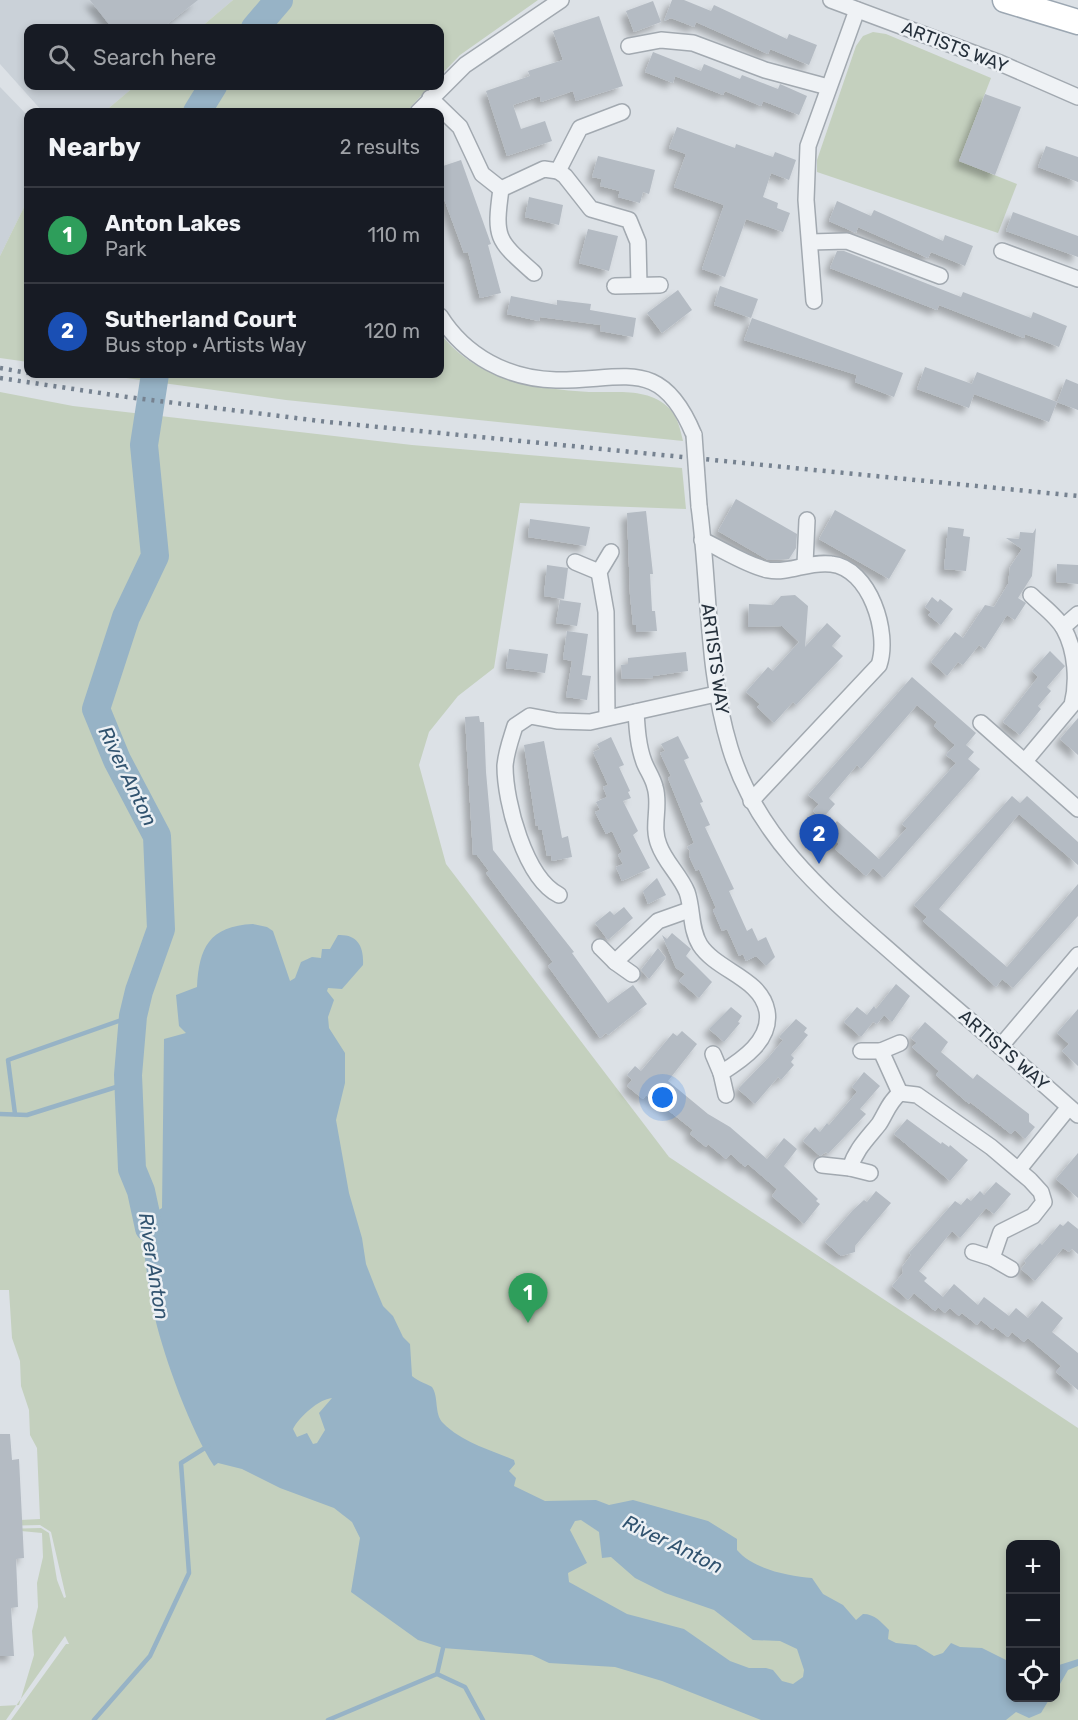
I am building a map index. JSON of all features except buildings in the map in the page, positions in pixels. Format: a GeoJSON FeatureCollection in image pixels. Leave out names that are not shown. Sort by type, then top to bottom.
{"type":"FeatureCollection","features":[{"type":"Feature","properties":{"kind":"main road"},"geometry":{"type":"LineString","coordinates":[[1005,0],[1078,22]]}},
{"type":"Feature","properties":{"kind":"street"},"geometry":{"type":"LineString","coordinates":[[444,85],[465,65],[561,0]]}},
{"type":"Feature","properties":{"kind":"street","name":"ARTISTS WAY"},"geometry":{"type":"LineString","coordinates":[[831,0],[1000,63],[1078,97]]}},
{"type":"Feature","properties":{"kind":"street"},"geometry":{"type":"LineString","coordinates":[[814,300],[806,200],[808,146],[858,10]]}},
{"type":"Feature","properties":{"kind":"street"},"geometry":{"type":"LineString","coordinates":[[629,46],[661,40],[693,43],[765,70],[828,87]]}},
{"type":"Feature","properties":{"kind":"street"},"geometry":{"type":"LineString","coordinates":[[421,108],[438,90]]}},
{"type":"Feature","properties":{"kind":"street"},"geometry":{"type":"LineString","coordinates":[[430,98],[440,108]]}},
{"type":"Feature","properties":{"kind":"street"},"geometry":{"type":"LineString","coordinates":[[444,112],[460,127],[482,174],[501,189]]}},
{"type":"Feature","properties":{"kind":"street"},"geometry":{"type":"LineString","coordinates":[[558,171],[580,128],[622,112]]}},
{"type":"Feature","properties":{"kind":"street"},"geometry":{"type":"LineString","coordinates":[[501,189],[544,169],[558,171],[565,176],[591,209],[629,220],[638,242],[639,285]]}},
{"type":"Feature","properties":{"kind":"street"},"geometry":{"type":"LineString","coordinates":[[501,189],[499,237],[503,245],[534,273]]}},
{"type":"Feature","properties":{"kind":"street"},"geometry":{"type":"LineString","coordinates":[[810,242],[847,241],[940,276]]}},
{"type":"Feature","properties":{"kind":"street"},"geometry":{"type":"LineString","coordinates":[[1002,251],[1078,279]]}},
{"type":"Feature","properties":{"kind":"street"},"geometry":{"type":"LineString","coordinates":[[615,286],[660,285]]}},
{"type":"Feature","properties":{"kind":"street","name":"ARTISTS WAY"},"geometry":{"type":"LineString","coordinates":[[444,321],[466,348],[507,371],[556,380],[621,375],[642,378],[656,384],[680,407],[694,435],[716,693],[730,749],[751,801],[776,839],[818,888],[1073,1111]]}},
{"type":"Feature","properties":{"kind":"street"},"geometry":{"type":"LineString","coordinates":[[805,564],[807,520]]}},
{"type":"Feature","properties":{"kind":"street"},"geometry":{"type":"LineString","coordinates":[[702,540],[766,570],[784,572],[805,564],[833,564],[864,586],[873,598],[878,615],[883,654],[879,665],[751,801]]}},
{"type":"Feature","properties":{"kind":"street"},"geometry":{"type":"LineString","coordinates":[[607,717],[606,612],[599,572],[611,552]]}},
{"type":"Feature","properties":{"kind":"street"},"geometry":{"type":"LineString","coordinates":[[574,562],[599,572]]}},
{"type":"Feature","properties":{"kind":"street"},"geometry":{"type":"LineString","coordinates":[[1025,761],[1077,699],[1077,667],[1063,627],[1031,596]]}},
{"type":"Feature","properties":{"kind":"street"},"geometry":{"type":"LineString","coordinates":[[1063,627],[1078,614]]}},
{"type":"Feature","properties":{"kind":"street"},"geometry":{"type":"LineString","coordinates":[[559,895],[549,890],[537,872],[516,829],[505,766],[508,746],[515,726],[530,716],[574,723],[636,712],[716,693]]}},
{"type":"Feature","properties":{"kind":"street"},"geometry":{"type":"LineString","coordinates":[[636,712],[643,759],[655,785],[655,830],[659,847],[682,881],[688,896],[689,910],[699,944],[720,966],[744,980],[761,996],[767,1010],[767,1025],[755,1047],[744,1058],[721,1073]]}},
{"type":"Feature","properties":{"kind":"street"},"geometry":{"type":"LineString","coordinates":[[981,723],[1078,808]]}},
{"type":"Feature","properties":{"kind":"street"},"geometry":{"type":"LineString","coordinates":[[615,962],[658,921],[689,910]]}},
{"type":"Feature","properties":{"kind":"street"},"geometry":{"type":"LineString","coordinates":[[600,947],[632,974]]}},
{"type":"Feature","properties":{"kind":"street"},"geometry":{"type":"LineString","coordinates":[[1000,1047],[1078,955]]}},
{"type":"Feature","properties":{"kind":"street"},"geometry":{"type":"LineString","coordinates":[[861,1051],[881,1051],[900,1043]]}},
{"type":"Feature","properties":{"kind":"street"},"geometry":{"type":"LineString","coordinates":[[881,1051],[900,1093]]}},
{"type":"Feature","properties":{"kind":"street"},"geometry":{"type":"LineString","coordinates":[[713,1054],[721,1073],[726,1095]]}},
{"type":"Feature","properties":{"kind":"street"},"geometry":{"type":"LineString","coordinates":[[850,1168],[856,1150],[900,1093]]}},
{"type":"Feature","properties":{"kind":"street"},"geometry":{"type":"LineString","coordinates":[[900,1093],[917,1095],[927,1101],[1019,1169],[1041,1192],[1044,1202],[1033,1216],[999,1234],[992,1258]]}},
{"type":"Feature","properties":{"kind":"street"},"geometry":{"type":"LineString","coordinates":[[1019,1169],[1073,1111]]}},
{"type":"Feature","properties":{"kind":"street"},"geometry":{"type":"LineString","coordinates":[[822,1165],[870,1173]]}},
{"type":"Feature","properties":{"kind":"street"},"geometry":{"type":"LineString","coordinates":[[973,1252],[992,1258],[1011,1269]]}},
{"type":"Feature","properties":{"kind":"shaded area"},"geometry":{"type":"Polygon","coordinates":[[[0,0],[233,0],[205,24],[24,24],[24,90],[130,90],[109,108],[39,108],[0,64],[0,0]]]}},
{"type":"Feature","properties":{"kind":"shaded area"},"geometry":{"type":"Polygon","coordinates":[[[0,87],[24,112],[24,207],[0,256],[0,87]]]}},
{"type":"Feature","properties":{"kind":"green space"},"geometry":{"type":"Polygon","coordinates":[[[233,0],[538,0],[460,55],[444,72],[444,24],[205,24],[233,0]]]}},
{"type":"Feature","properties":{"kind":"green space"},"geometry":{"type":"Polygon","coordinates":[[[873,32],[886,34],[991,78],[959,161],[1017,184],[998,233],[817,172],[817,160],[856,46],[863,36],[873,32]]]}},
{"type":"Feature","properties":{"kind":"green space"},"geometry":{"type":"Polygon","coordinates":[[[130,90],[426,90],[410,108],[109,108],[130,90]]]}},
{"type":"Feature","properties":{"kind":"green space"},"geometry":{"type":"Polygon","coordinates":[[[24,207],[24,361],[0,358],[0,256],[24,207]]]}},
{"type":"Feature","properties":{"kind":"green space"},"geometry":{"type":"Polygon","coordinates":[[[444,338],[470,361],[507,379],[547,388],[589,392],[631,392],[661,401],[675,415],[683,441],[286,400],[126,378],[444,378],[444,338]]]}},
{"type":"Feature","properties":{"kind":"green space"},"geometry":{"type":"Polygon","coordinates":[[[0,392],[73,406],[412,445],[682,468],[686,509],[520,503],[494,668],[458,696],[429,732],[419,765],[446,864],[669,1157],[1078,1428],[1078,1720],[11,1720],[66,1644],[69,1644],[65,1636],[21,1699],[34,1655],[32,1631],[38,1607],[37,1583],[43,1557],[42,1533],[0,1529],[41,1528],[49,1533],[57,1580],[64,1598],[66,1597],[51,1532],[40,1525],[0,1526],[0,1521],[40,1519],[37,1448],[30,1435],[29,1410],[21,1386],[20,1361],[12,1338],[9,1290],[0,1290],[0,392]]]}},
{"type":"Feature","properties":{"kind":"green space"},"geometry":{"type":"Polygon","coordinates":[[[16,1705],[6,1720],[0,1720],[0,1706],[16,1705]]]}},
{"type":"Feature","properties":{"kind":"water"},"geometry":{"type":"Polygon","coordinates":[[[253,924],[273,931],[290,981],[295,978],[301,962],[312,957],[321,958],[322,949],[330,949],[338,935],[355,939],[361,947],[363,965],[342,989],[328,988],[327,991],[334,1000],[328,1017],[329,1028],[345,1053],[345,1083],[336,1120],[349,1193],[362,1238],[366,1264],[383,1306],[393,1316],[403,1337],[410,1344],[412,1376],[432,1387],[438,1415],[443,1423],[468,1441],[514,1460],[515,1464],[509,1471],[516,1478],[514,1486],[545,1501],[596,1500],[609,1505],[633,1500],[708,1521],[737,1539],[737,1550],[744,1557],[761,1567],[812,1578],[823,1594],[843,1605],[856,1620],[863,1614],[878,1619],[889,1630],[888,1639],[896,1643],[916,1645],[934,1656],[943,1653],[951,1643],[960,1647],[982,1648],[1006,1660],[1006,1702],[1048,1702],[1041,1713],[1029,1718],[1016,1712],[1006,1720],[761,1720],[662,1681],[615,1667],[549,1663],[532,1655],[443,1648],[418,1640],[351,1592],[360,1538],[352,1522],[334,1508],[280,1488],[242,1469],[218,1463],[214,1466],[188,1415],[159,1335],[134,1191],[150,1191],[157,1211],[162,1208],[164,1039],[186,1033],[179,1026],[176,995],[197,987],[200,961],[204,950],[216,935],[226,929],[253,924]],[[332,1398],[316,1405],[300,1419],[293,1429],[297,1437],[307,1433],[313,1444],[317,1443],[325,1430],[319,1413],[332,1398]],[[581,1520],[575,1521],[570,1530],[587,1563],[568,1573],[569,1582],[627,1614],[684,1629],[730,1661],[749,1668],[773,1670],[782,1681],[793,1684],[803,1677],[804,1670],[797,1649],[780,1641],[753,1640],[714,1610],[665,1593],[635,1578],[611,1557],[602,1558],[599,1532],[581,1520]]]}},
{"type":"Feature","properties":{"kind":"water"},"geometry":{"type":"Polygon","coordinates":[[[1078,1659],[1078,1666],[1068,1670],[1060,1684],[1060,1665],[1078,1659]]]}},
{"type":"Feature","properties":{"kind":"waterway","name":"River Anton"},"geometry":{"type":"LineString","coordinates":[[258,24],[279,0]]}},
{"type":"Feature","properties":{"kind":"waterway","name":"River Anton"},"geometry":{"type":"LineString","coordinates":[[199,108],[211,90]]}},
{"type":"Feature","properties":{"kind":"waterway","name":"River Anton"},"geometry":{"type":"LineString","coordinates":[[149,1228],[141,1191],[132,1169],[128,1075],[133,1016],[139,991],[161,929],[157,836],[117,760],[96,709],[126,617],[155,556],[144,445],[154,378]]}},
{"type":"Feature","properties":{"kind":"waterway"},"geometry":{"type":"LineString","coordinates":[[15,1114],[8,1060],[133,1016]]}},
{"type":"Feature","properties":{"kind":"waterway"},"geometry":{"type":"LineString","coordinates":[[0,1114],[27,1115],[129,1083]]}},
{"type":"Feature","properties":{"kind":"waterway"},"geometry":{"type":"LineString","coordinates":[[94,1720],[150,1656],[189,1573],[181,1463],[208,1446]]}},
{"type":"Feature","properties":{"kind":"waterway"},"geometry":{"type":"LineString","coordinates":[[328,1720],[437,1674],[443,1648]]}},
{"type":"Feature","properties":{"kind":"waterway"},"geometry":{"type":"LineString","coordinates":[[437,1674],[465,1687],[483,1720]]}},
{"type":"Feature","properties":{"kind":"railway"},"geometry":{"type":"LineString","coordinates":[[0,368],[24,372]]}},
{"type":"Feature","properties":{"kind":"railway"},"geometry":{"type":"LineString","coordinates":[[0,378],[127,397],[328,422],[1078,496]]}},
{"type":"Feature","properties":{"kind":"place","name":"Sutherland Court"},"geometry":{"type":"Point","coordinates":[819,864]}},
{"type":"Feature","properties":{"kind":"place","name":"Anton Lakes"},"geometry":{"type":"Point","coordinates":[528,1323]}}]}
